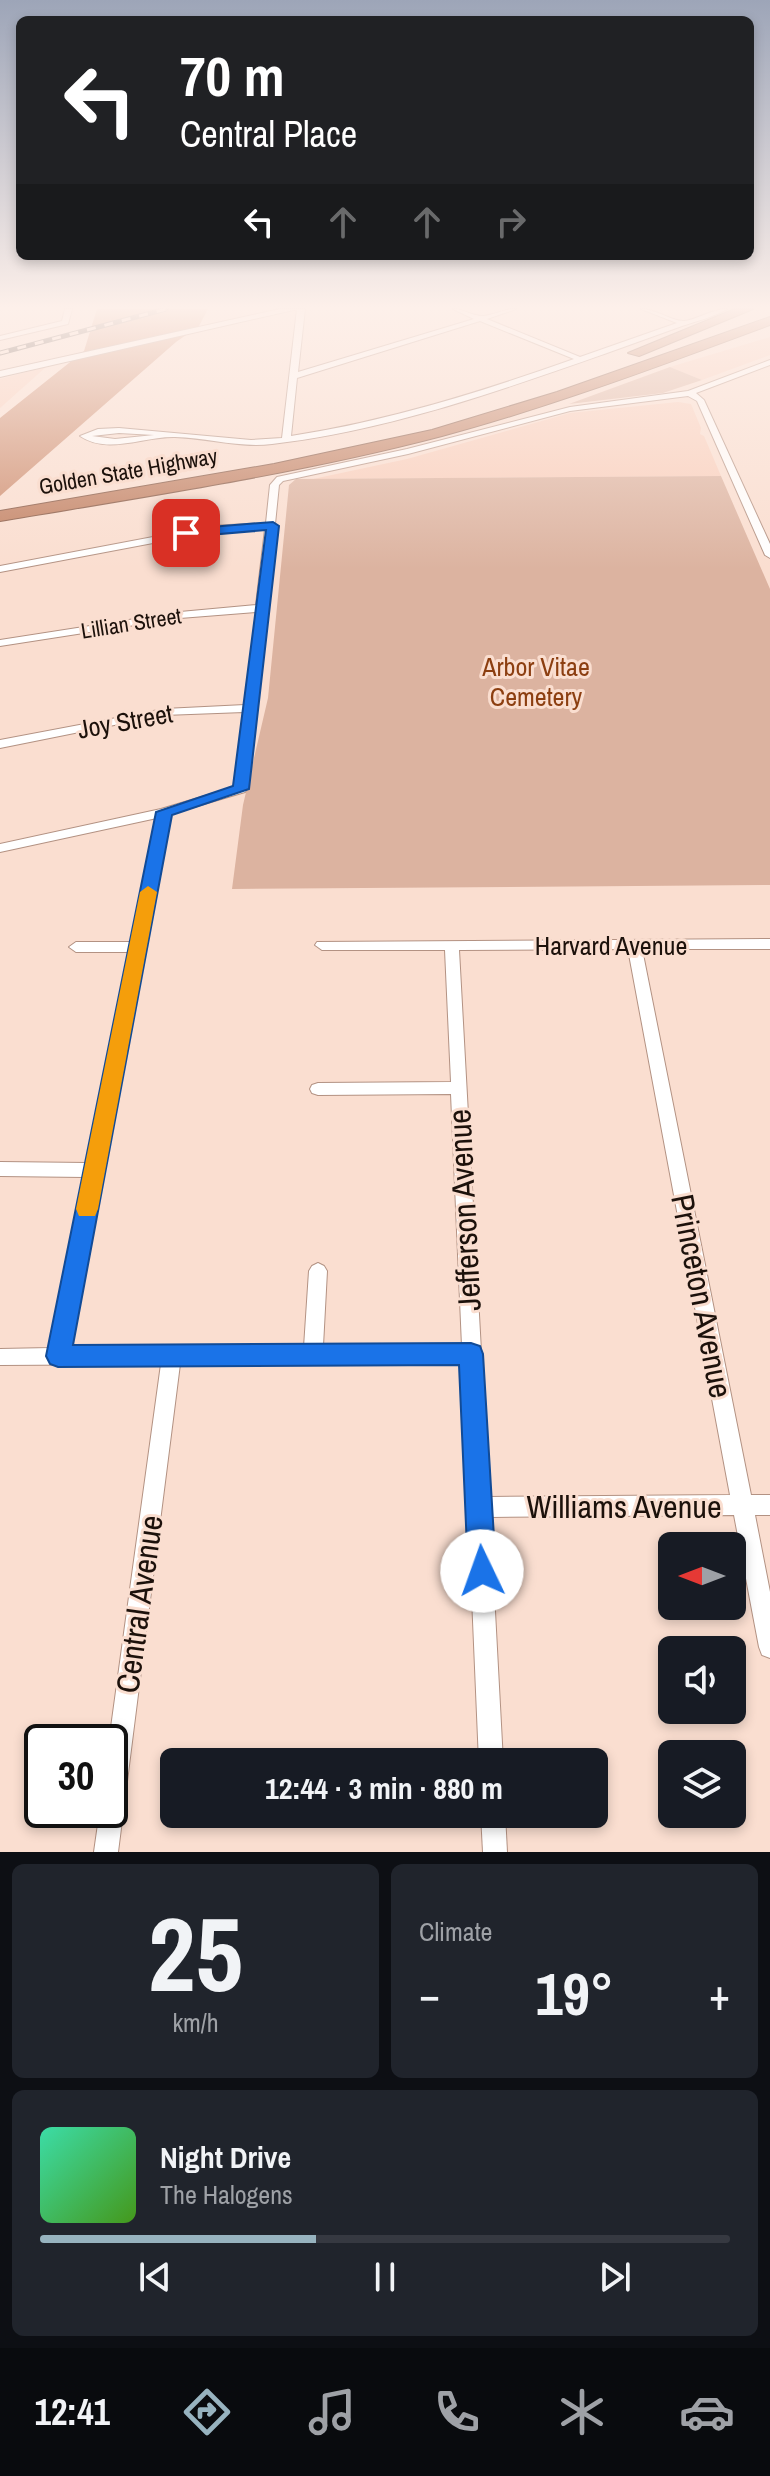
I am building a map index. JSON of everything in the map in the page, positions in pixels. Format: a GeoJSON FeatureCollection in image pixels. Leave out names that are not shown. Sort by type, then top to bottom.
{"type":"FeatureCollection","features":[{"type":"Feature","properties":{"kind":"highway","name":"Golden State Highway"},"geometry":{"type":"LineString","coordinates":[[0,516],[37,504],[392,430],[494,395]]}},
{"type":"Feature","properties":{"kind":"highway","name":"Golden State Highway"},"geometry":{"type":"LineString","coordinates":[[0,505],[37,504],[435,433],[551,395]]}},
{"type":"Feature","properties":{"kind":"street"},"geometry":{"type":"LineString","coordinates":[[286,440],[292,395]]}},
{"type":"Feature","properties":{"kind":"street"},"geometry":{"type":"LineString","coordinates":[[174,434],[146,439],[93,439],[84,436],[95,432],[174,434],[245,444],[286,440],[330,434],[476,395]]}},
{"type":"Feature","properties":{"kind":"street"},"geometry":{"type":"LineString","coordinates":[[0,848],[164,812],[241,789],[273,526],[275,485],[280,479],[408,451],[570,409],[672,395]]}},
{"type":"Feature","properties":{"kind":"street"},"geometry":{"type":"LineString","coordinates":[[693,395],[700,400],[770,555]]}},
{"type":"Feature","properties":{"kind":"street"},"geometry":{"type":"LineString","coordinates":[[0,569],[211,529],[273,526]]}},
{"type":"Feature","properties":{"kind":"street","name":"Lillian Street"},"geometry":{"type":"LineString","coordinates":[[0,643],[180,615],[263,608]]}},
{"type":"Feature","properties":{"kind":"street","name":"Joy Street"},"geometry":{"type":"LineString","coordinates":[[0,744],[164,712],[251,708]]}},
{"type":"Feature","properties":{"kind":"street"},"geometry":{"type":"LineString","coordinates":[[58,1356],[164,812]]}},
{"type":"Feature","properties":{"kind":"street","name":"Harvard Avenue"},"geometry":{"type":"LineString","coordinates":[[322,945],[770,944]]}},
{"type":"Feature","properties":{"kind":"street","name":"Jefferson Avenue"},"geometry":{"type":"LineString","coordinates":[[452,945],[490,1748]]}},
{"type":"Feature","properties":{"kind":"street","name":"Princeton Avenue"},"geometry":{"type":"LineString","coordinates":[[634,945],[770,1647]]}},
{"type":"Feature","properties":{"kind":"street"},"geometry":{"type":"LineString","coordinates":[[76,947],[138,947]]}},
{"type":"Feature","properties":{"kind":"street"},"geometry":{"type":"LineString","coordinates":[[318,1089],[459,1088]]}},
{"type":"Feature","properties":{"kind":"street"},"geometry":{"type":"LineString","coordinates":[[0,1169],[94,1170]]}},
{"type":"Feature","properties":{"kind":"street"},"geometry":{"type":"LineString","coordinates":[[313,1355],[318,1271]]}},
{"type":"Feature","properties":{"kind":"street"},"geometry":{"type":"LineString","coordinates":[[0,1357],[471,1354]]}},
{"type":"Feature","properties":{"kind":"street","name":"Central Avenue"},"geometry":{"type":"LineString","coordinates":[[106,1852],[172,1356]]}},
{"type":"Feature","properties":{"kind":"street","name":"Williams Avenue"},"geometry":{"type":"LineString","coordinates":[[479,1507],[770,1505]]}},
{"type":"Feature","properties":{"kind":"street"},"geometry":{"type":"LineString","coordinates":[[494,1828],[495,1852]]}},
{"type":"Feature","properties":{"kind":"shaded area"},"geometry":{"type":"Polygon","coordinates":[[[0,395],[14,395],[0,408],[0,395]]]}},
{"type":"Feature","properties":{"kind":"shaded area"},"geometry":{"type":"Polygon","coordinates":[[[28,395],[115,395],[0,496],[0,418],[28,395]]]}},
{"type":"Feature","properties":{"kind":"shaded area"},"geometry":{"type":"Polygon","coordinates":[[[678,402],[691,404],[701,428],[700,434],[704,436],[721,476],[313,479],[407,459],[570,413],[678,402]]]}},
{"type":"Feature","properties":{"kind":"green space"},"geometry":{"type":"Polygon","coordinates":[[[592,395],[642,395],[569,404],[592,395]]]}},
{"type":"Feature","properties":{"kind":"green space","name":"Arbor Vitae Cemetery"},"geometry":{"type":"Polygon","coordinates":[[[721,476],[770,589],[770,885],[232,889],[243,805],[268,698],[289,485],[296,479],[721,476]]]}},
{"type":"Feature","properties":{"kind":"slow traffic"},"geometry":{"type":"LineString","coordinates":[[87,1209],[148,892]]}},
{"type":"Feature","properties":{"kind":"route"},"geometry":{"type":"LineString","coordinates":[[186,533],[273,526],[241,789],[164,812],[58,1356],[471,1354],[482,1571]]}}]}
